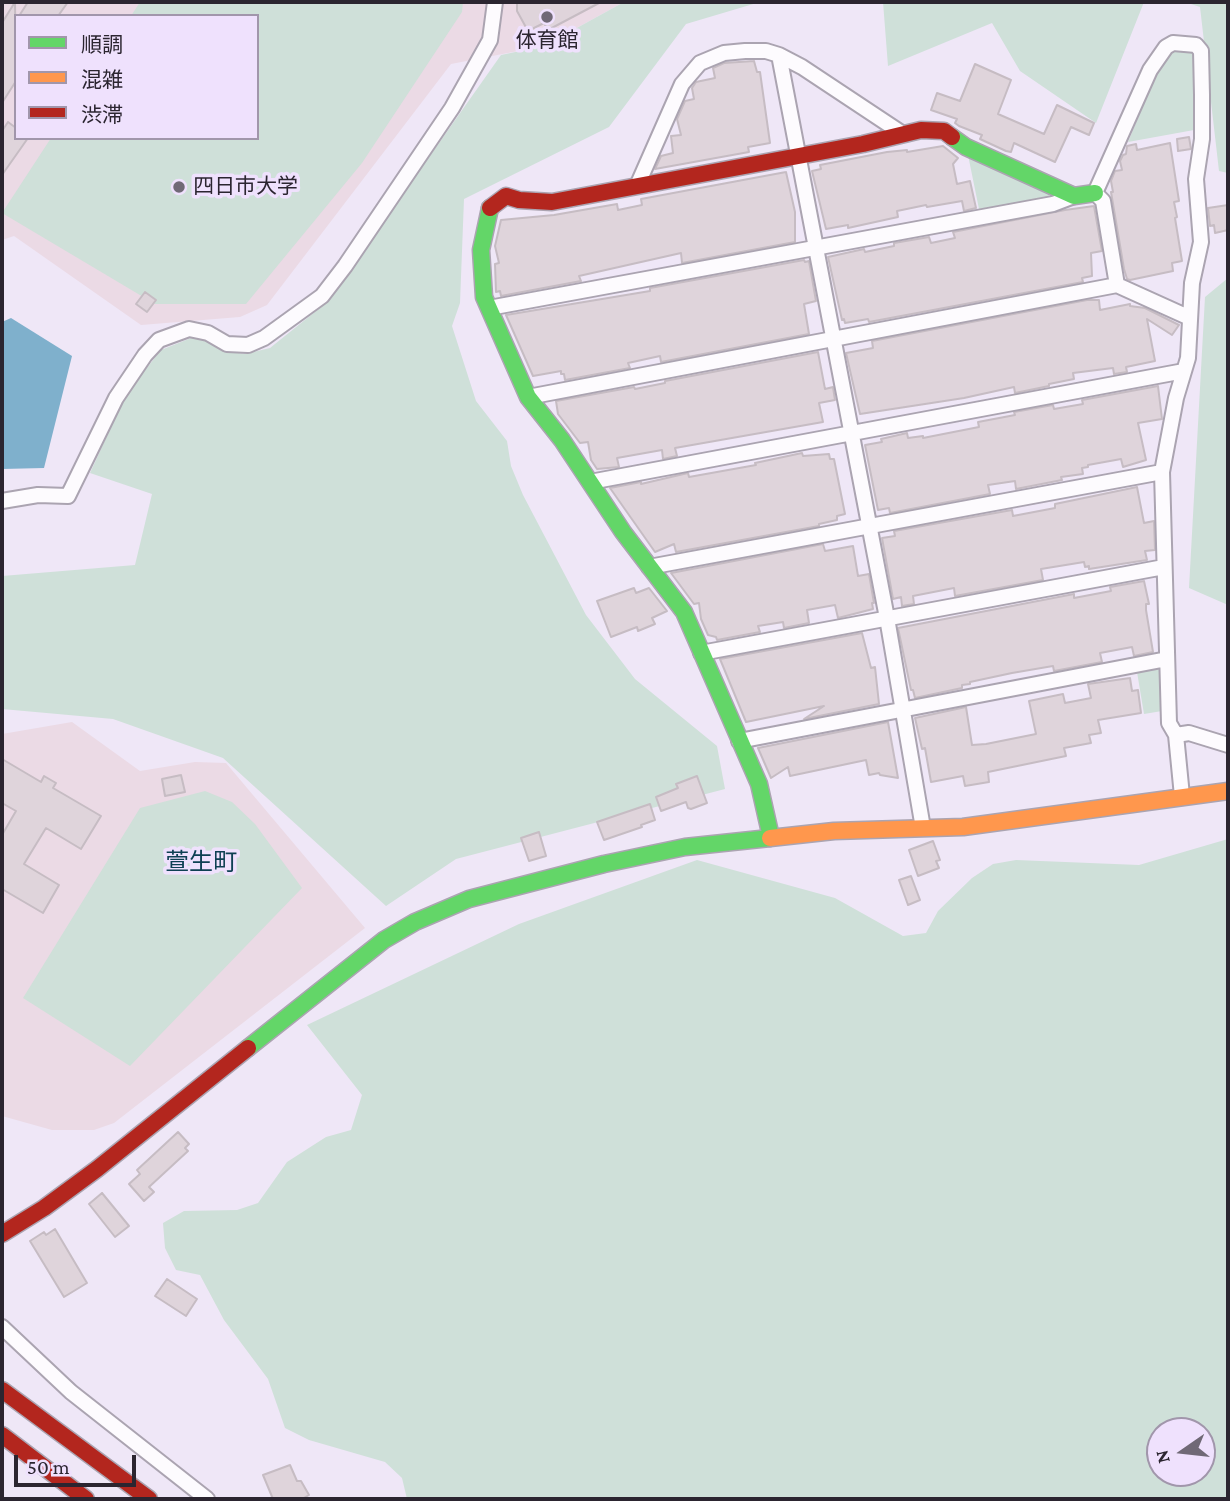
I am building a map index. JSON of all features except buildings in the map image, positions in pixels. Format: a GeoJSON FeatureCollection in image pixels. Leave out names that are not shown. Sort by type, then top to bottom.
{"type":"FeatureCollection","features":[{"type":"Feature","properties":{"kind":"main road"},"geometry":{"type":"LineString","coordinates":[[771,837],[759,784],[684,612],[649,567],[569,449],[528,397],[489,308],[482,285],[481,250],[490,208],[506,196],[519,200],[552,202],[921,131],[944,131],[966,147],[1074,196],[1095,193]]}},
{"type":"Feature","properties":{"kind":"main road"},"geometry":{"type":"LineString","coordinates":[[2,1234],[55,1200],[384,940],[415,922],[469,899],[604,864],[685,847],[857,830],[963,827],[1228,791]]}},
{"type":"Feature","properties":{"kind":"main road"},"geometry":{"type":"LineString","coordinates":[[2,1390],[149,1499]]}},
{"type":"Feature","properties":{"kind":"main road"},"geometry":{"type":"LineString","coordinates":[[2,1435],[86,1499]]}},
{"type":"Feature","properties":{"kind":"street"},"geometry":{"type":"LineString","coordinates":[[2,501],[38,495],[68,496],[116,398],[145,355],[159,340],[189,328],[208,333],[227,344],[248,345],[264,338],[322,296],[452,108],[489,40],[495,2]]}},
{"type":"Feature","properties":{"kind":"street"},"geometry":{"type":"LineString","coordinates":[[1117,285],[1103,201],[1095,193],[1150,71],[1166,47],[1173,43],[1196,44],[1201,51],[1202,139],[1196,179],[1201,242],[1192,282],[1188,358],[1176,398],[1162,472],[1169,723],[1176,735],[1182,796]]}},
{"type":"Feature","properties":{"kind":"street"},"geometry":{"type":"LineString","coordinates":[[637,186],[682,84],[700,63],[724,53],[766,51],[779,55],[802,67],[903,134]]}},
{"type":"Feature","properties":{"kind":"street"},"geometry":{"type":"LineString","coordinates":[[779,55],[887,618],[923,828]]}},
{"type":"Feature","properties":{"kind":"street"},"geometry":{"type":"LineString","coordinates":[[489,308],[1052,204],[1074,196]]}},
{"type":"Feature","properties":{"kind":"street"},"geometry":{"type":"LineString","coordinates":[[528,397],[1117,285],[1190,318]]}},
{"type":"Feature","properties":{"kind":"street"},"geometry":{"type":"LineString","coordinates":[[590,482],[1184,372]]}},
{"type":"Feature","properties":{"kind":"street"},"geometry":{"type":"LineString","coordinates":[[649,567],[1162,472]]}},
{"type":"Feature","properties":{"kind":"street"},"geometry":{"type":"LineString","coordinates":[[701,653],[1164,567]]}},
{"type":"Feature","properties":{"kind":"street"},"geometry":{"type":"LineString","coordinates":[[739,741],[1167,659]]}},
{"type":"Feature","properties":{"kind":"street"},"geometry":{"type":"LineString","coordinates":[[1176,735],[1189,733],[1228,745]]}},
{"type":"Feature","properties":{"kind":"street"},"geometry":{"type":"LineString","coordinates":[[2,1327],[71,1392],[207,1499]]}},
{"type":"Feature","properties":{"kind":"shaded area","name":"四日市大学"},"geometry":{"type":"Polygon","coordinates":[[[2,2],[624,2],[544,46],[451,64],[267,305],[240,317],[141,325],[14,236],[2,240],[2,2]]]}},
{"type":"Feature","properties":{"kind":"shaded area","name":"四日市大学"},"geometry":{"type":"Polygon","coordinates":[[[140,2],[463,2],[462,12],[362,163],[246,304],[155,304],[2,213],[50,140],[259,140],[259,14],[132,14],[140,2]]]}},
{"type":"Feature","properties":{"kind":"shaded area"},"geometry":{"type":"Polygon","coordinates":[[[624,2],[760,2],[686,24],[609,127],[464,199],[460,303],[452,326],[476,401],[507,441],[511,466],[523,495],[586,615],[635,679],[717,746],[725,789],[456,859],[386,906],[223,758],[113,719],[2,709],[2,576],[135,565],[152,494],[90,473],[126,394],[161,350],[191,338],[206,340],[225,351],[245,354],[270,348],[326,303],[501,55],[544,46],[624,2]]]}},
{"type":"Feature","properties":{"kind":"shaded area"},"geometry":{"type":"Polygon","coordinates":[[[883,2],[1144,2],[1096,123],[1020,71],[992,23],[888,66],[883,2]]]}},
{"type":"Feature","properties":{"kind":"shaded area"},"geometry":{"type":"Polygon","coordinates":[[[1185,2],[1228,2],[1228,173],[1219,171],[1200,7],[1185,2]]]}},
{"type":"Feature","properties":{"kind":"shaded area"},"geometry":{"type":"Polygon","coordinates":[[[1173,50],[1194,52],[1194,130],[1128,142],[1157,72],[1173,50]]]}},
{"type":"Feature","properties":{"kind":"shaded area"},"geometry":{"type":"Polygon","coordinates":[[[968,155],[1051,192],[1049,197],[979,209],[968,155]]]}},
{"type":"Feature","properties":{"kind":"shaded area"},"geometry":{"type":"Polygon","coordinates":[[[1228,278],[1228,605],[1189,588],[1205,297],[1228,278]]]}},
{"type":"Feature","properties":{"kind":"shaded area"},"geometry":{"type":"Polygon","coordinates":[[[1158,669],[1161,673],[1162,711],[1144,714],[1137,672],[1158,669]]]}},
{"type":"Feature","properties":{"kind":"shaded area"},"geometry":{"type":"Polygon","coordinates":[[[72,722],[140,771],[195,762],[226,763],[365,928],[114,1123],[94,1130],[52,1130],[2,1116],[2,734],[72,722]]]}},
{"type":"Feature","properties":{"kind":"shaded area"},"geometry":{"type":"Polygon","coordinates":[[[205,791],[232,802],[255,824],[302,888],[130,1066],[23,998],[140,808],[205,791]]]}},
{"type":"Feature","properties":{"kind":"shaded area"},"geometry":{"type":"Polygon","coordinates":[[[1228,839],[1228,1499],[407,1499],[402,1478],[385,1462],[309,1440],[285,1428],[268,1379],[224,1320],[200,1275],[176,1270],[165,1248],[163,1223],[184,1211],[237,1210],[258,1203],[287,1162],[326,1137],[351,1130],[362,1095],[307,1025],[519,924],[697,860],[835,898],[903,936],[926,933],[938,911],[972,878],[993,864],[1016,860],[1139,865],[1228,839]]]}},
{"type":"Feature","properties":{"kind":"water"},"geometry":{"type":"Polygon","coordinates":[[[11,318],[72,356],[44,468],[2,469],[2,322],[11,318]]]}},
{"type":"Feature","properties":{"kind":"traffic: fast"},"geometry":{"type":"LineString","coordinates":[[952,137],[966,147],[1074,196],[1095,193]]}},
{"type":"Feature","properties":{"kind":"traffic: fast"},"geometry":{"type":"LineString","coordinates":[[490,208],[481,250],[484,297],[528,397],[562,440],[623,532],[684,612],[759,784],[771,837]]}},
{"type":"Feature","properties":{"kind":"traffic: fast"},"geometry":{"type":"LineString","coordinates":[[248,1048],[384,940],[415,922],[469,899],[604,864],[685,847],[770,838]]}},
{"type":"Feature","properties":{"kind":"traffic: slow"},"geometry":{"type":"LineString","coordinates":[[770,838],[834,831],[963,827],[1228,791]]}},
{"type":"Feature","properties":{"kind":"traffic: jam"},"geometry":{"type":"LineString","coordinates":[[490,208],[506,196],[519,200],[552,202],[863,144],[921,130],[944,131],[952,137]]}},
{"type":"Feature","properties":{"kind":"traffic: jam"},"geometry":{"type":"LineString","coordinates":[[2,1234],[44,1208],[97,1169],[248,1048]]}},
{"type":"Feature","properties":{"kind":"traffic: jam"},"geometry":{"type":"LineString","coordinates":[[2,1390],[149,1499]]}},
{"type":"Feature","properties":{"kind":"traffic: jam"},"geometry":{"type":"LineString","coordinates":[[2,1435],[86,1499]]}},
{"type":"Feature","properties":{"kind":"place","name":"体育館"},"geometry":{"type":"Point","coordinates":[547,17]}},
{"type":"Feature","properties":{"kind":"place","name":"四日市大学"},"geometry":{"type":"Point","coordinates":[179,187]}},
{"type":"Feature","properties":{"kind":"district","name":"萱生町"},"geometry":{"type":"Point","coordinates":[201,863]}}]}
